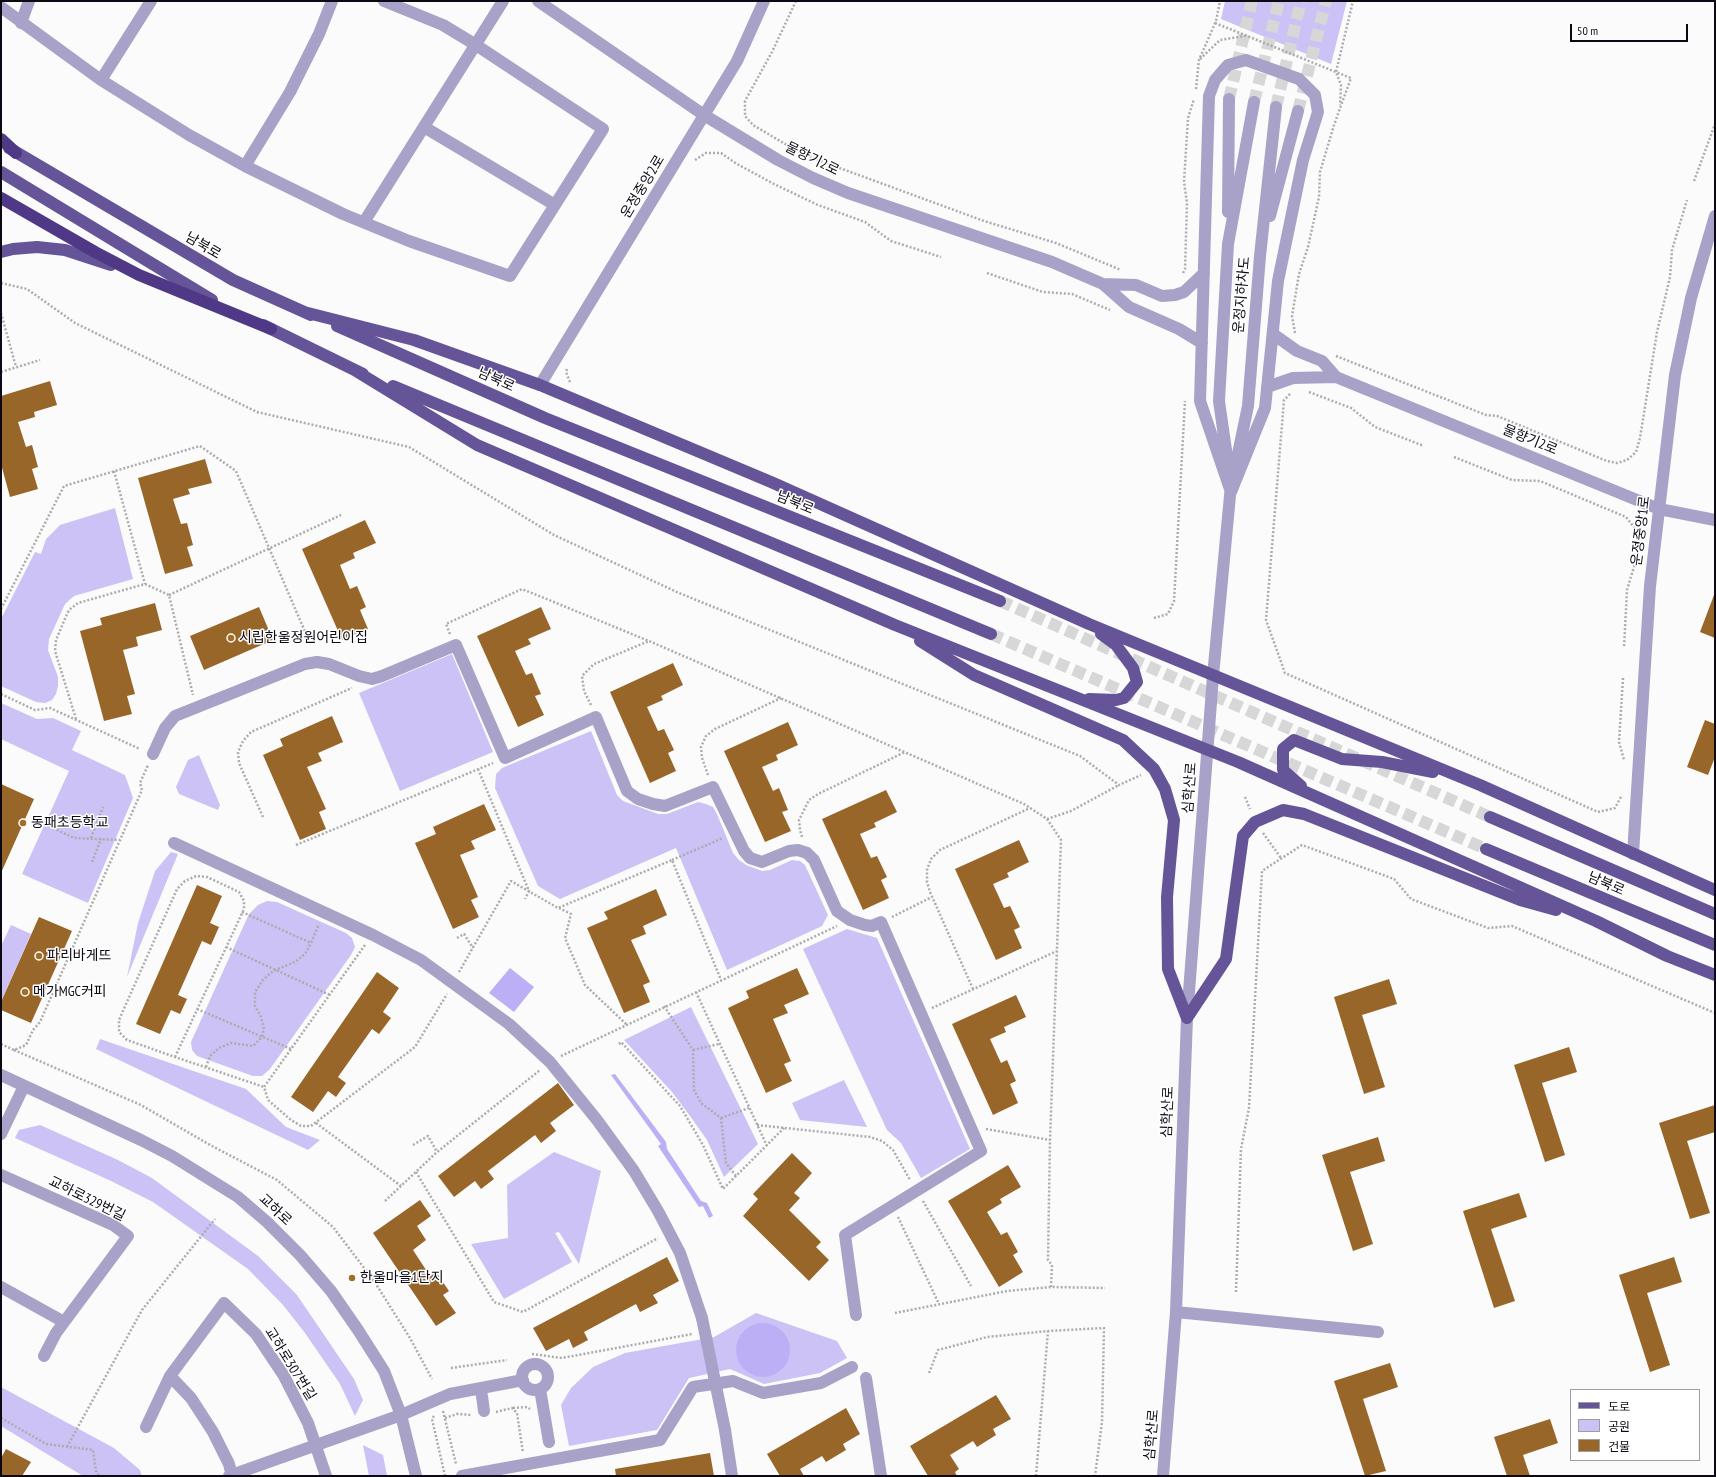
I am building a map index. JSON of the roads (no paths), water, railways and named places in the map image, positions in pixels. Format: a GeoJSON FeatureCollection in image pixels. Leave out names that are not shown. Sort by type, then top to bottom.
{"type":"FeatureCollection","features":[{"type":"Feature","properties":{"kind":"highway"},"geometry":{"type":"LineString","coordinates":[[1,139],[16,153]]}},
{"type":"Feature","properties":{"kind":"highway"},"geometry":{"type":"LineString","coordinates":[[1,198],[95,252],[139,275],[271,329]]}},
{"type":"Feature","properties":{"kind":"main road","name":"남북로"},"geometry":{"type":"LineString","coordinates":[[1,142],[16,153],[233,280],[545,418],[1000,602]]}},
{"type":"Feature","properties":{"kind":"main road"},"geometry":{"type":"LineString","coordinates":[[1,172],[198,293],[356,371],[991,634]]}},
{"type":"Feature","properties":{"kind":"main road"},"geometry":{"type":"LineString","coordinates":[[1,252],[13,249],[37,247],[65,250],[139,275]]}},
{"type":"Feature","properties":{"kind":"main road"},"geometry":{"type":"LineString","coordinates":[[304,312],[414,340],[540,385],[771,482],[1089,624],[1460,777],[1715,890]]}},
{"type":"Feature","properties":{"kind":"main road"},"geometry":{"type":"LineString","coordinates":[[356,371],[477,445],[895,625],[1208,749],[1596,921],[1666,956],[1715,975]]}},
{"type":"Feature","properties":{"kind":"main road"},"geometry":{"type":"LineString","coordinates":[[1082,699],[1116,700],[1124,698],[1137,682],[1133,668],[1116,645],[1089,624]]}},
{"type":"Feature","properties":{"kind":"main road"},"geometry":{"type":"LineString","coordinates":[[895,625],[974,675],[1123,740],[1154,769],[1165,790],[1174,820],[1168,898],[1168,969],[1187,1018]]}},
{"type":"Feature","properties":{"kind":"main road"},"geometry":{"type":"LineString","coordinates":[[1308,793],[1284,770],[1283,749],[1294,740],[1342,759],[1382,762],[1460,777]]}},
{"type":"Feature","properties":{"kind":"main road"},"geometry":{"type":"LineString","coordinates":[[1187,1018],[1226,959],[1243,836],[1255,822],[1283,810],[1304,814],[1520,900],[1596,921]]}},
{"type":"Feature","properties":{"kind":"main road","name":"남북로"},"geometry":{"type":"LineString","coordinates":[[1490,817],[1715,914]]}},
{"type":"Feature","properties":{"kind":"main road","name":"남북로"},"geometry":{"type":"LineString","coordinates":[[1486,849],[1715,945]]}},
{"type":"Feature","properties":{"kind":"street"},"geometry":{"type":"LineString","coordinates":[[21,23],[29,1]]}},
{"type":"Feature","properties":{"kind":"street"},"geometry":{"type":"LineString","coordinates":[[101,80],[151,1]]}},
{"type":"Feature","properties":{"kind":"street"},"geometry":{"type":"LineString","coordinates":[[245,166],[290,92],[319,34],[332,1]]}},
{"type":"Feature","properties":{"kind":"street"},"geometry":{"type":"LineString","coordinates":[[1,7],[101,80],[189,135],[245,166],[364,222],[409,241],[510,276],[603,129],[476,44],[443,25],[384,1]]}},
{"type":"Feature","properties":{"kind":"street"},"geometry":{"type":"LineString","coordinates":[[364,222],[503,1]]}},
{"type":"Feature","properties":{"kind":"street","name":"물향기2로"},"geometry":{"type":"LineString","coordinates":[[538,1],[704,115],[778,160],[813,178],[848,193],[1052,262],[1103,284]]}},
{"type":"Feature","properties":{"kind":"street","name":"운정중앙2로"},"geometry":{"type":"LineString","coordinates":[[540,385],[737,61],[764,1]]}},
{"type":"Feature","properties":{"kind":"street"},"geometry":{"type":"LineString","coordinates":[[1246,60],[1299,79],[1315,95],[1318,112],[1303,160],[1278,281],[1265,408],[1231,489],[1200,401],[1209,96],[1216,80],[1228,65],[1246,60]]}},
{"type":"Feature","properties":{"kind":"street"},"geometry":{"type":"LineString","coordinates":[[1229,99],[1228,244],[1219,401],[1231,489]]}},
{"type":"Feature","properties":{"kind":"street"},"geometry":{"type":"LineString","coordinates":[[1228,244],[1254,102]]}},
{"type":"Feature","properties":{"kind":"street","name":"운정지하차도"},"geometry":{"type":"LineString","coordinates":[[1231,489],[1248,406],[1260,256],[1276,107]]}},
{"type":"Feature","properties":{"kind":"street"},"geometry":{"type":"LineString","coordinates":[[1260,256],[1298,111]]}},
{"type":"Feature","properties":{"kind":"street"},"geometry":{"type":"LineString","coordinates":[[424,127],[555,205]]}},
{"type":"Feature","properties":{"kind":"street","name":"운정중앙1로"},"geometry":{"type":"LineString","coordinates":[[1633,854],[1650,586],[1675,375],[1691,298],[1715,216]]}},
{"type":"Feature","properties":{"kind":"street"},"geometry":{"type":"LineString","coordinates":[[1103,284],[1136,285],[1162,296],[1174,295],[1184,292],[1204,273]]}},
{"type":"Feature","properties":{"kind":"street"},"geometry":{"type":"LineString","coordinates":[[1103,284],[1129,307],[1179,329],[1202,343]]}},
{"type":"Feature","properties":{"kind":"street"},"geometry":{"type":"LineString","coordinates":[[1273,334],[1297,351],[1322,361],[1336,377]]}},
{"type":"Feature","properties":{"kind":"street"},"geometry":{"type":"LineString","coordinates":[[1267,388],[1293,378],[1336,377]]}},
{"type":"Feature","properties":{"kind":"street","name":"물향기2로"},"geometry":{"type":"LineString","coordinates":[[1336,377],[1659,509],[1715,520]]}},
{"type":"Feature","properties":{"kind":"street","name":"심학산로"},"geometry":{"type":"LineString","coordinates":[[1163,1476],[1176,1312],[1187,1018],[1213,676],[1231,489]]}},
{"type":"Feature","properties":{"kind":"street"},"geometry":{"type":"LineString","coordinates":[[153,754],[165,728],[175,716],[195,706],[305,664],[317,662],[372,678],[382,676],[456,645],[505,758],[596,717],[627,791],[638,799],[665,806],[713,787],[744,851],[756,861],[768,861],[789,851],[798,850],[807,853],[814,860],[837,911],[850,920],[872,926],[881,922],[981,1151],[845,1235],[856,1315]]}},
{"type":"Feature","properties":{"kind":"street"},"geometry":{"type":"LineString","coordinates":[[174,843],[373,935],[421,960],[509,1024],[550,1062],[597,1120],[634,1171],[680,1253],[702,1318],[725,1430],[732,1476]]}},
{"type":"Feature","properties":{"kind":"street","name":"교하로"},"geometry":{"type":"LineString","coordinates":[[1,1075],[172,1156],[238,1197],[267,1222],[300,1255],[331,1291],[384,1371],[401,1415],[416,1476]]}},
{"type":"Feature","properties":{"kind":"street"},"geometry":{"type":"LineString","coordinates":[[1,1134],[24,1086]]}},
{"type":"Feature","properties":{"kind":"street","name":"교하로329번길"},"geometry":{"type":"LineString","coordinates":[[1,1175],[113,1225],[128,1236],[56,1333],[44,1356]]}},
{"type":"Feature","properties":{"kind":"street"},"geometry":{"type":"LineString","coordinates":[[1,1287],[64,1322]]}},
{"type":"Feature","properties":{"kind":"street","name":"교하로307번길"},"geometry":{"type":"LineString","coordinates":[[146,1427],[170,1376],[224,1303],[256,1334],[284,1376],[308,1423],[326,1476]]}},
{"type":"Feature","properties":{"kind":"street"},"geometry":{"type":"LineString","coordinates":[[1176,1312],[1378,1332]]}},
{"type":"Feature","properties":{"kind":"street"},"geometry":{"type":"LineString","coordinates":[[527,1361],[530,1365],[539,1364],[546,1369],[548,1373],[547,1382],[540,1389],[529,1388],[523,1380],[527,1361]]}},
{"type":"Feature","properties":{"kind":"street"},"geometry":{"type":"LineString","coordinates":[[460,1474],[660,1440],[693,1387],[733,1381],[763,1393],[821,1382],[852,1367]]}},
{"type":"Feature","properties":{"kind":"street"},"geometry":{"type":"LineString","coordinates":[[170,1376],[191,1398],[213,1432],[229,1464],[231,1476],[401,1415],[450,1394],[523,1380]]}},
{"type":"Feature","properties":{"kind":"street"},"geometry":{"type":"LineString","coordinates":[[866,1378],[881,1476]]}},
{"type":"Feature","properties":{"kind":"street"},"geometry":{"type":"LineString","coordinates":[[481,1389],[483,1413]]}},
{"type":"Feature","properties":{"kind":"street"},"geometry":{"type":"LineString","coordinates":[[540,1389],[549,1442]]}},
{"type":"Feature","properties":{"kind":"tunnel"},"geometry":{"type":"LineString","coordinates":[[1229,99],[1252,1]]}},
{"type":"Feature","properties":{"kind":"tunnel"},"geometry":{"type":"LineString","coordinates":[[1254,102],[1279,1]]}},
{"type":"Feature","properties":{"kind":"tunnel"},"geometry":{"type":"LineString","coordinates":[[1276,107],[1301,1]]}},
{"type":"Feature","properties":{"kind":"tunnel"},"geometry":{"type":"LineString","coordinates":[[1298,111],[1326,1]]}},
{"type":"Feature","properties":{"kind":"tunnel"},"geometry":{"type":"LineString","coordinates":[[1000,601],[1490,817]]}},
{"type":"Feature","properties":{"kind":"tunnel"},"geometry":{"type":"LineString","coordinates":[[991,634],[1486,849]]}},
{"type":"Feature","properties":{"kind":"place","name":"시립한울정원어린이집"},"geometry":{"type":"Point","coordinates":[231,638]}},
{"type":"Feature","properties":{"kind":"place","name":"동패초등학교"},"geometry":{"type":"Point","coordinates":[23,823]}},
{"type":"Feature","properties":{"kind":"place","name":"파리바게뜨"},"geometry":{"type":"Point","coordinates":[39,956]}},
{"type":"Feature","properties":{"kind":"place","name":"메가MGC커피"},"geometry":{"type":"Point","coordinates":[25,992]}},
{"type":"Feature","properties":{"kind":"place","name":"한울마을1단지"},"geometry":{"type":"Point","coordinates":[352,1278]}}]}
